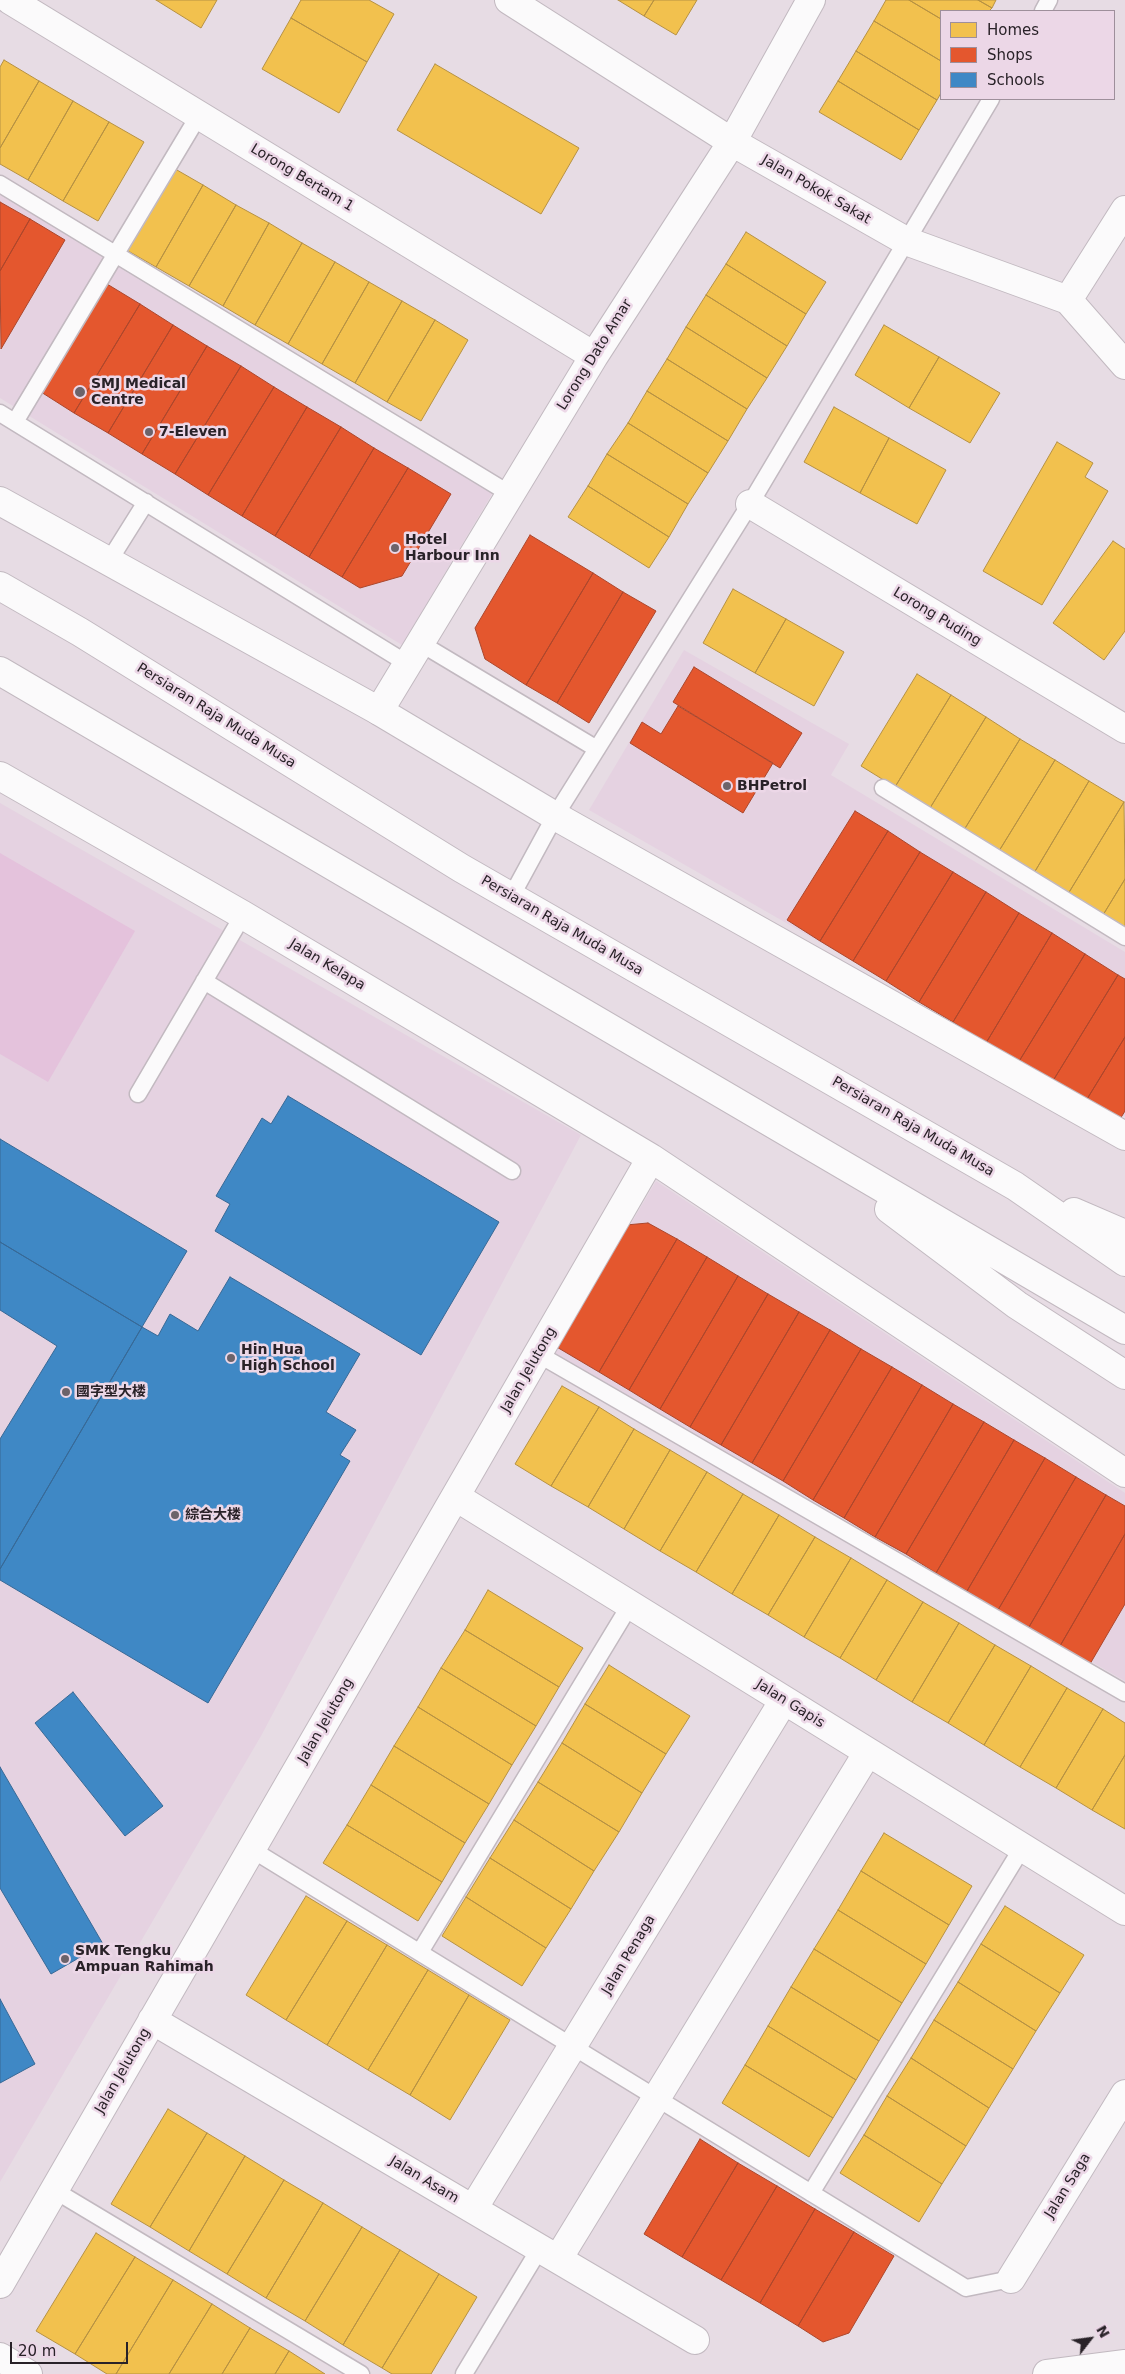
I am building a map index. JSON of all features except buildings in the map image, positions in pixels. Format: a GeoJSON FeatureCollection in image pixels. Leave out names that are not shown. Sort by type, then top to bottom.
{"type":"FeatureCollection","features":[{"type":"Feature","properties":{"kind":"main road","name":"Lorong Bertam 1"},"geometry":{"type":"LineString","coordinates":[[10,0],[594,356]]}},
{"type":"Feature","properties":{"kind":"main road","name":"Jalan Pokok Sakat"},"geometry":{"type":"LineString","coordinates":[[508,0],[732,142],[906,241],[1068,300],[1125,364]]}},
{"type":"Feature","properties":{"kind":"main road","name":"Lorong Dato Amar"},"geometry":{"type":"LineString","coordinates":[[379,711],[594,356],[732,142],[811,0]]}},
{"type":"Feature","properties":{"kind":"main road"},"geometry":{"type":"LineString","coordinates":[[1068,300],[1125,210]]}},
{"type":"Feature","properties":{"kind":"main road"},"geometry":{"type":"LineString","coordinates":[[0,502],[109,560],[379,711],[555,816],[1125,1136]]}},
{"type":"Feature","properties":{"kind":"main road","name":"Lorong Puding"},"geometry":{"type":"LineString","coordinates":[[750,504],[1125,729]]}},
{"type":"Feature","properties":{"kind":"main road","name":"Persiaran Raja Muda Musa"},"geometry":{"type":"LineString","coordinates":[[0,586],[80,632],[461,868],[1015,1186],[1125,1262]]}},
{"type":"Feature","properties":{"kind":"main road"},"geometry":{"type":"LineString","coordinates":[[0,671],[1125,1330]]}},
{"type":"Feature","properties":{"kind":"main road","name":"Jalan Kelapa"},"geometry":{"type":"LineString","coordinates":[[0,776],[243,915],[651,1158],[1125,1473]]}},
{"type":"Feature","properties":{"kind":"main road"},"geometry":{"type":"LineString","coordinates":[[780,1127],[1017,1305],[1125,1375]]}},
{"type":"Feature","properties":{"kind":"main road","name":"Jalan Jelutong"},"geometry":{"type":"LineString","coordinates":[[0,2284],[651,1158]]}},
{"type":"Feature","properties":{"kind":"main road"},"geometry":{"type":"LineString","coordinates":[[1015,1186],[1125,1234]]}},
{"type":"Feature","properties":{"kind":"main road","name":"Jalan Gapis"},"geometry":{"type":"LineString","coordinates":[[456,1497],[1125,1911]]}},
{"type":"Feature","properties":{"kind":"main road","name":"Jalan Penaga"},"geometry":{"type":"LineString","coordinates":[[473,2209],[784,1700]]}},
{"type":"Feature","properties":{"kind":"main road"},"geometry":{"type":"LineString","coordinates":[[549,2254],[656,2098],[868,1752]]}},
{"type":"Feature","properties":{"kind":"main road","name":"Jalan Asam"},"geometry":{"type":"LineString","coordinates":[[152,2020],[695,2340]]}},
{"type":"Feature","properties":{"kind":"main road","name":"Jalan Saga"},"geometry":{"type":"LineString","coordinates":[[1012,2279],[1125,2094]]}},
{"type":"Feature","properties":{"kind":"main road"},"geometry":{"type":"LineString","coordinates":[[0,2357],[28,2374]]}},
{"type":"Feature","properties":{"kind":"main road"},"geometry":{"type":"LineString","coordinates":[[1048,2374],[1125,2364]]}},
{"type":"Feature","properties":{"kind":"lane"},"geometry":{"type":"LineString","coordinates":[[511,897],[555,816],[750,504],[990,100]]}},
{"type":"Feature","properties":{"kind":"lane"},"geometry":{"type":"LineString","coordinates":[[15,422],[199,115]]}},
{"type":"Feature","properties":{"kind":"lane"},"geometry":{"type":"LineString","coordinates":[[0,184],[510,494]]}},
{"type":"Feature","properties":{"kind":"lane"},"geometry":{"type":"LineString","coordinates":[[0,413],[146,502],[414,653],[598,749]]}},
{"type":"Feature","properties":{"kind":"lane"},"geometry":{"type":"LineString","coordinates":[[109,560],[146,502]]}},
{"type":"Feature","properties":{"kind":"lane"},"geometry":{"type":"LineString","coordinates":[[883,788],[1125,937]]}},
{"type":"Feature","properties":{"kind":"lane"},"geometry":{"type":"LineString","coordinates":[[138,1094],[243,915]]}},
{"type":"Feature","properties":{"kind":"lane"},"geometry":{"type":"LineString","coordinates":[[204,982],[512,1170]]}},
{"type":"Feature","properties":{"kind":"lane"},"geometry":{"type":"LineString","coordinates":[[538,1354],[1125,1693]]}},
{"type":"Feature","properties":{"kind":"lane"},"geometry":{"type":"LineString","coordinates":[[420,1952],[630,1605]]}},
{"type":"Feature","properties":{"kind":"lane"},"geometry":{"type":"LineString","coordinates":[[811,2193],[1022,1848]]}},
{"type":"Feature","properties":{"kind":"lane"},"geometry":{"type":"LineString","coordinates":[[251,1849],[966,2288],[1012,2279]]}},
{"type":"Feature","properties":{"kind":"lane"},"geometry":{"type":"LineString","coordinates":[[54,2190],[361,2374]]}},
{"type":"Feature","properties":{"kind":"lane"},"geometry":{"type":"LineString","coordinates":[[464,2374],[498,2315],[549,2254]]}},
{"type":"Feature","properties":{"kind":"shaded area"},"geometry":{"type":"Polygon","coordinates":[[[0,195],[492,494],[402,645],[0,398],[0,195]]]}},
{"type":"Feature","properties":{"kind":"shaded area"},"geometry":{"type":"Polygon","coordinates":[[[684,650],[849,744],[831,775],[1125,952],[1125,1117],[589,810],[684,650]]]}},
{"type":"Feature","properties":{"kind":"shaded area","name":"Hin Hua High School"},"geometry":{"type":"Polygon","coordinates":[[[0,803],[581,1135],[261,1736],[0,2182],[0,803]]]}},
{"type":"Feature","properties":{"kind":"shaded area"},"geometry":{"type":"Polygon","coordinates":[[[0,853],[135,931],[48,1082],[0,1054],[0,853]]]}},
{"type":"Feature","properties":{"kind":"shaded area"},"geometry":{"type":"Polygon","coordinates":[[[656,1181],[1125,1493],[1125,1681],[555,1353],[656,1181]]]}},
{"type":"Feature","properties":{"kind":"place","name":"SMJ Medical Centre"},"geometry":{"type":"Point","coordinates":[80,392]}},
{"type":"Feature","properties":{"kind":"place","name":"7-Eleven"},"geometry":{"type":"Point","coordinates":[149,432]}},
{"type":"Feature","properties":{"kind":"place","name":"Hotel Harbour Inn"},"geometry":{"type":"Point","coordinates":[395,548]}},
{"type":"Feature","properties":{"kind":"place","name":"BHPetrol"},"geometry":{"type":"Point","coordinates":[727,786]}},
{"type":"Feature","properties":{"kind":"place","name":"Hin Hua High School"},"geometry":{"type":"Point","coordinates":[231,1358]}},
{"type":"Feature","properties":{"kind":"place","name":"國字型大楼"},"geometry":{"type":"Point","coordinates":[66,1392]}},
{"type":"Feature","properties":{"kind":"place","name":"綜合大楼"},"geometry":{"type":"Point","coordinates":[175,1515]}},
{"type":"Feature","properties":{"kind":"place","name":"SMK Tengku Ampuan Rahimah"},"geometry":{"type":"Point","coordinates":[65,1959]}}]}
